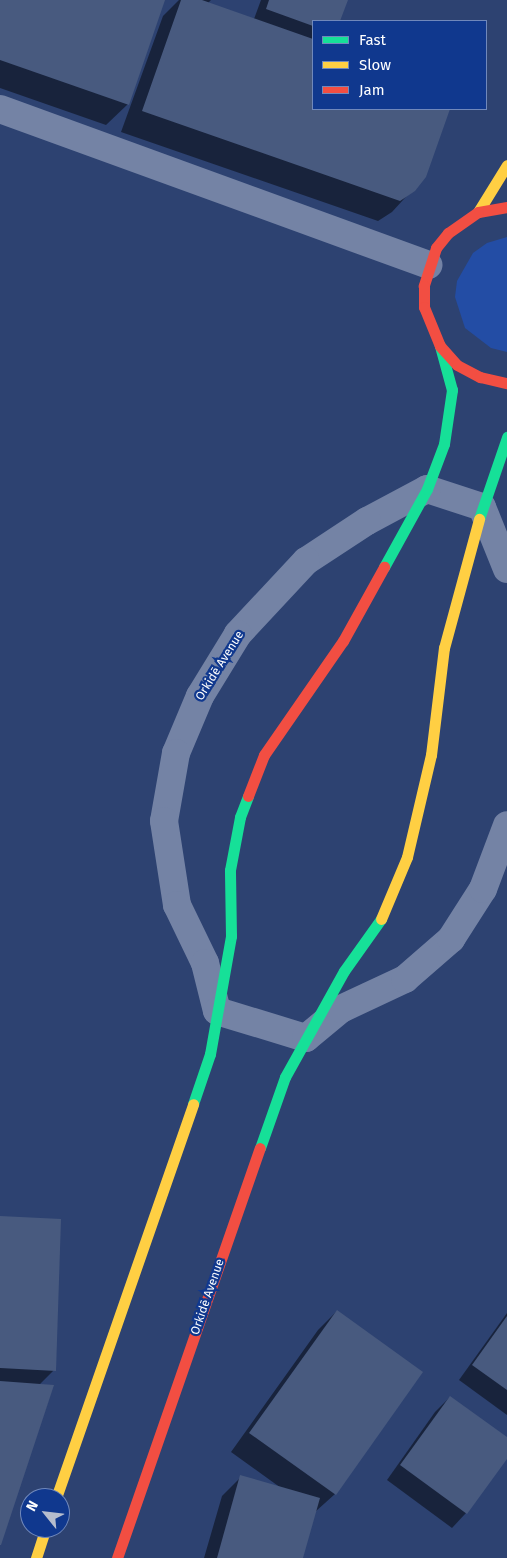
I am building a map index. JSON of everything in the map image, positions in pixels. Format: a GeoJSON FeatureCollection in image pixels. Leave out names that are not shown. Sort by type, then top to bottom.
{"type":"FeatureCollection","features":[{"type":"Feature","properties":{"kind":"street"},"geometry":{"type":"LineString","coordinates":[[0,109],[428,265]]}},
{"type":"Feature","properties":{"kind":"street"},"geometry":{"type":"LineString","coordinates":[[507,165],[478,212],[448,233],[428,265],[424,286],[424,307],[430,328],[440,346],[457,365],[480,377],[507,383]]}},
{"type":"Feature","properties":{"kind":"street"},"geometry":{"type":"LineString","coordinates":[[478,212],[507,207]]}},
{"type":"Feature","properties":{"kind":"street","name":"Orkidē Avenue"},"geometry":{"type":"LineString","coordinates":[[59,1488],[210,1054],[231,936],[230,870],[240,817],[264,755],[343,641],[427,489],[444,444],[452,390],[440,346]]}},
{"type":"Feature","properties":{"kind":"street","name":"Orkidē Avenue"},"geometry":{"type":"LineString","coordinates":[[117,1558],[284,1077],[344,971],[380,922],[407,857],[430,755],[444,648],[482,507],[507,437]]}},
{"type":"Feature","properties":{"kind":"street"},"geometry":{"type":"LineString","coordinates":[[427,489],[482,507],[507,569]]}},
{"type":"Feature","properties":{"kind":"street","name":"Orkidē Avenue"},"geometry":{"type":"LineString","coordinates":[[217,1011],[205,963],[177,905],[164,821],[176,753],[200,696],[238,634],[306,561],[367,521],[427,489]]}},
{"type":"Feature","properties":{"kind":"street","name":"Orkidē Avenue"},"geometry":{"type":"LineString","coordinates":[[306,1038],[341,1009],[405,979],[451,939],[483,889],[507,825]]}},
{"type":"Feature","properties":{"kind":"street"},"geometry":{"type":"LineString","coordinates":[[217,1011],[306,1038]]}},
{"type":"Feature","properties":{"kind":"street"},"geometry":{"type":"LineString","coordinates":[[36,1558],[43,1538]]}},
{"type":"Feature","properties":{"kind":"shaded area"},"geometry":{"type":"Polygon","coordinates":[[[507,237],[507,352],[491,348],[465,328],[455,297],[457,281],[473,253],[487,243],[507,237]]]}},
{"type":"Feature","properties":{"kind":"building"},"geometry":{"type":"Polygon","coordinates":[[[0,0],[165,0],[129,105],[0,60],[0,0]]]}},
{"type":"Feature","properties":{"kind":"building"},"geometry":{"type":"Polygon","coordinates":[[[181,0],[202,0],[312,39],[312,110],[450,110],[426,177],[415,191],[400,201],[142,111],[181,0]]]}},
{"type":"Feature","properties":{"kind":"building"},"geometry":{"type":"Polygon","coordinates":[[[269,0],[348,0],[340,20],[312,20],[312,26],[266,9],[269,0]]]}},
{"type":"Feature","properties":{"kind":"building"},"geometry":{"type":"Polygon","coordinates":[[[0,1216],[61,1219],[56,1371],[0,1368],[0,1216]]]}},
{"type":"Feature","properties":{"kind":"building"},"geometry":{"type":"Polygon","coordinates":[[[337,1310],[423,1372],[336,1495],[249,1433],[337,1310]]]}},
{"type":"Feature","properties":{"kind":"building"},"geometry":{"type":"Polygon","coordinates":[[[507,1316],[507,1390],[472,1365],[507,1316]]]}},
{"type":"Feature","properties":{"kind":"building"},"geometry":{"type":"Polygon","coordinates":[[[0,1381],[54,1385],[1,1545],[0,1545],[0,1381]]]}},
{"type":"Feature","properties":{"kind":"building"},"geometry":{"type":"Polygon","coordinates":[[[450,1396],[507,1437],[507,1459],[467,1514],[400,1465],[450,1396]]]}},
{"type":"Feature","properties":{"kind":"building"},"geometry":{"type":"Polygon","coordinates":[[[240,1475],[320,1498],[303,1558],[217,1558],[240,1475]]]}},
{"type":"Feature","properties":{"kind":"traffic: fast"},"geometry":{"type":"LineString","coordinates":[[384,567],[427,489],[444,444],[452,390],[440,346]]}},
{"type":"Feature","properties":{"kind":"traffic: fast"},"geometry":{"type":"LineString","coordinates":[[479,519],[507,437]]}},
{"type":"Feature","properties":{"kind":"traffic: fast"},"geometry":{"type":"LineString","coordinates":[[193,1104],[210,1054],[231,936],[230,870],[240,817],[248,796]]}},
{"type":"Feature","properties":{"kind":"traffic: fast"},"geometry":{"type":"LineString","coordinates":[[260,1148],[285,1077],[344,971],[381,919]]}},
{"type":"Feature","properties":{"kind":"traffic: slow"},"geometry":{"type":"LineString","coordinates":[[478,212],[507,165]]}},
{"type":"Feature","properties":{"kind":"traffic: slow"},"geometry":{"type":"LineString","coordinates":[[381,919],[407,857],[431,755],[444,648],[479,519]]}},
{"type":"Feature","properties":{"kind":"traffic: slow"},"geometry":{"type":"LineString","coordinates":[[59,1488],[193,1104]]}},
{"type":"Feature","properties":{"kind":"traffic: slow"},"geometry":{"type":"LineString","coordinates":[[36,1558],[43,1538]]}},
{"type":"Feature","properties":{"kind":"traffic: jam"},"geometry":{"type":"LineString","coordinates":[[507,207],[478,212],[448,233],[436,248],[424,286],[424,307],[440,346],[457,365],[480,377],[507,383]]}},
{"type":"Feature","properties":{"kind":"traffic: jam"},"geometry":{"type":"LineString","coordinates":[[248,796],[264,755],[343,641],[384,567]]}},
{"type":"Feature","properties":{"kind":"traffic: jam"},"geometry":{"type":"LineString","coordinates":[[117,1558],[260,1148]]}}]}
